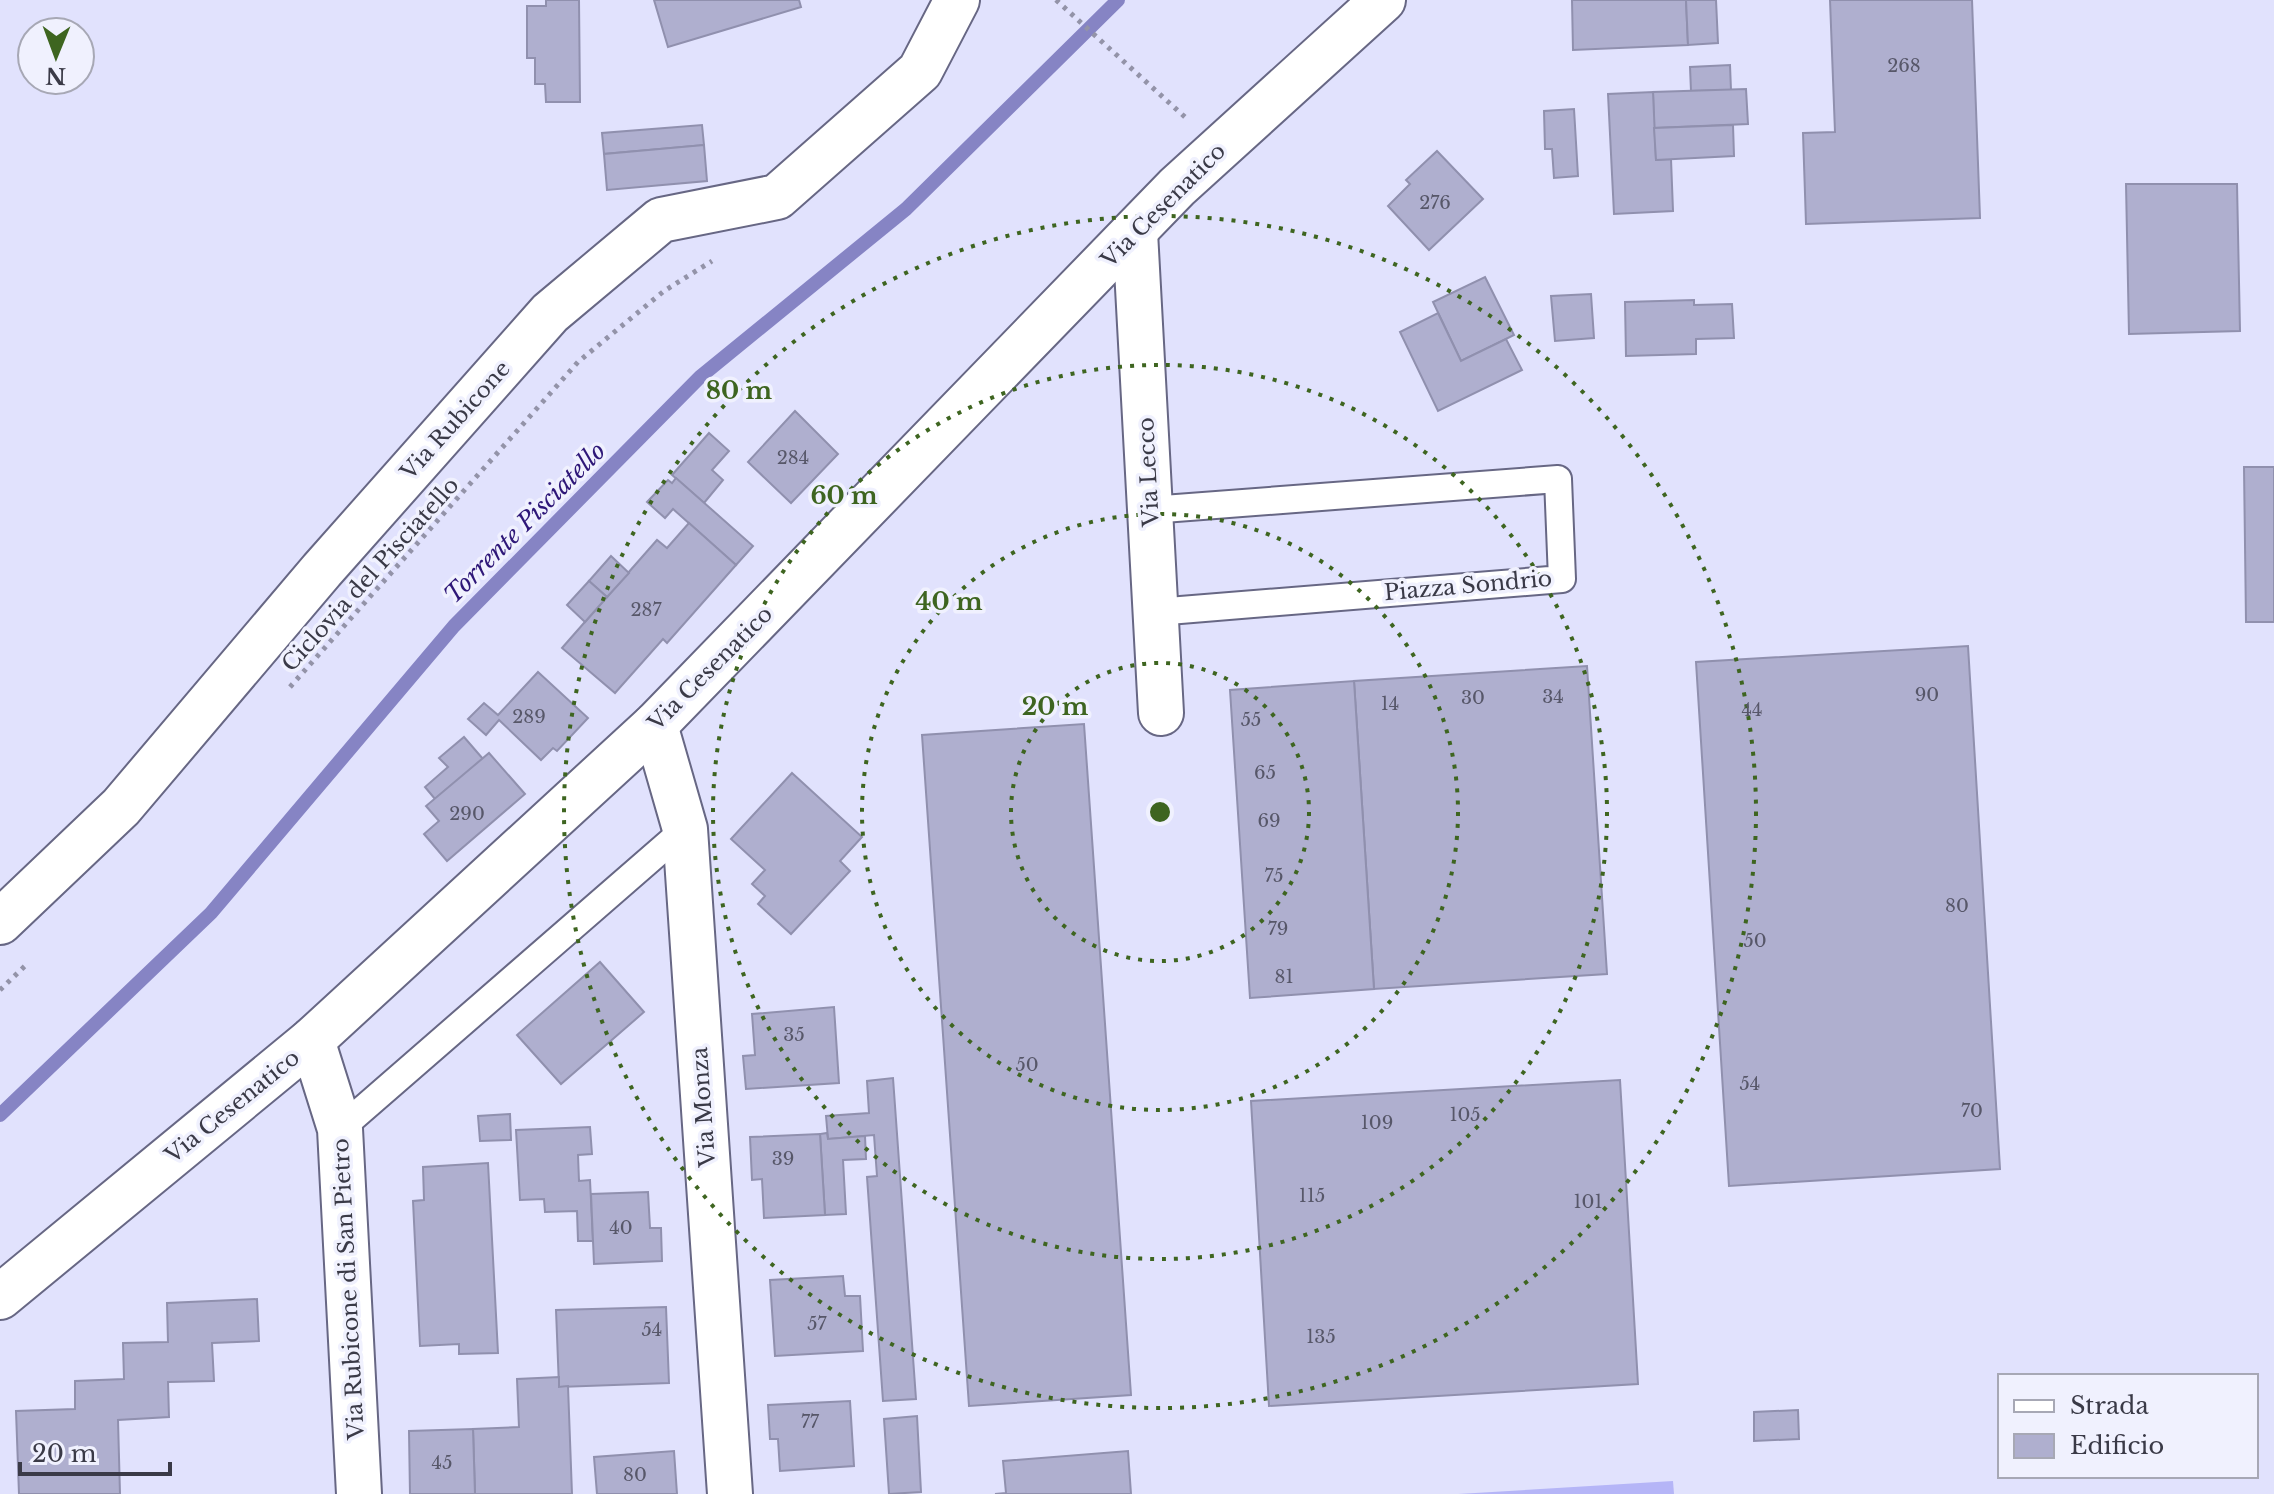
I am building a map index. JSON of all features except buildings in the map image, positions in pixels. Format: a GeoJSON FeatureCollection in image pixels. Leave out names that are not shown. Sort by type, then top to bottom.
{"type":"FeatureCollection","features":[{"type":"Feature","properties":{"kind":"street","name":"Via Rubicone"},"geometry":{"type":"LineString","coordinates":[[0,922],[121,807],[322,570],[550,313],[661,220],[777,197],[920,71],[957,0]]}},
{"type":"Feature","properties":{"kind":"street","name":"Via Cesenatico"},"geometry":{"type":"LineString","coordinates":[[0,1297],[312,1040],[655,725],[1177,187],[1383,0]]}},
{"type":"Feature","properties":{"kind":"street","name":"Via Lecco"},"geometry":{"type":"LineString","coordinates":[[1135,232],[1161,713]]}},
{"type":"Feature","properties":{"kind":"street","name":"Via Monza"},"geometry":{"type":"LineString","coordinates":[[655,725],[685,829],[730,1494]]}},
{"type":"Feature","properties":{"kind":"street","name":"Via Rubicone di San Pietro"},"geometry":{"type":"LineString","coordinates":[[312,1040],[340,1129],[359,1494]]}},
{"type":"Feature","properties":{"kind":"lane","name":"Piazza Sondrio"},"geometry":{"type":"LineString","coordinates":[[1150,510],[1558,479],[1562,579],[1156,612]]}},
{"type":"Feature","properties":{"kind":"lane"},"geometry":{"type":"LineString","coordinates":[[340,1129],[685,829]]}},
{"type":"Feature","properties":{"kind":"path"},"geometry":{"type":"LineString","coordinates":[[1056,0],[1219,148]]}},
{"type":"Feature","properties":{"kind":"path","name":"Ciclovia del Pisciatello"},"geometry":{"type":"LineString","coordinates":[[290,687],[578,362],[664,291],[715,260]]}},
{"type":"Feature","properties":{"kind":"path"},"geometry":{"type":"LineString","coordinates":[[0,990],[34,957]]}},
{"type":"Feature","properties":{"kind":"shaded area"},"geometry":{"type":"Polygon","coordinates":[[[1673,1481],[1674,1494],[1458,1494],[1673,1481]]]}},
{"type":"Feature","properties":{"kind":"waterway","name":"Torrente Pisciatello"},"geometry":{"type":"LineString","coordinates":[[0,1115],[211,913],[454,626],[700,377],[906,209],[1118,0]]}}]}
